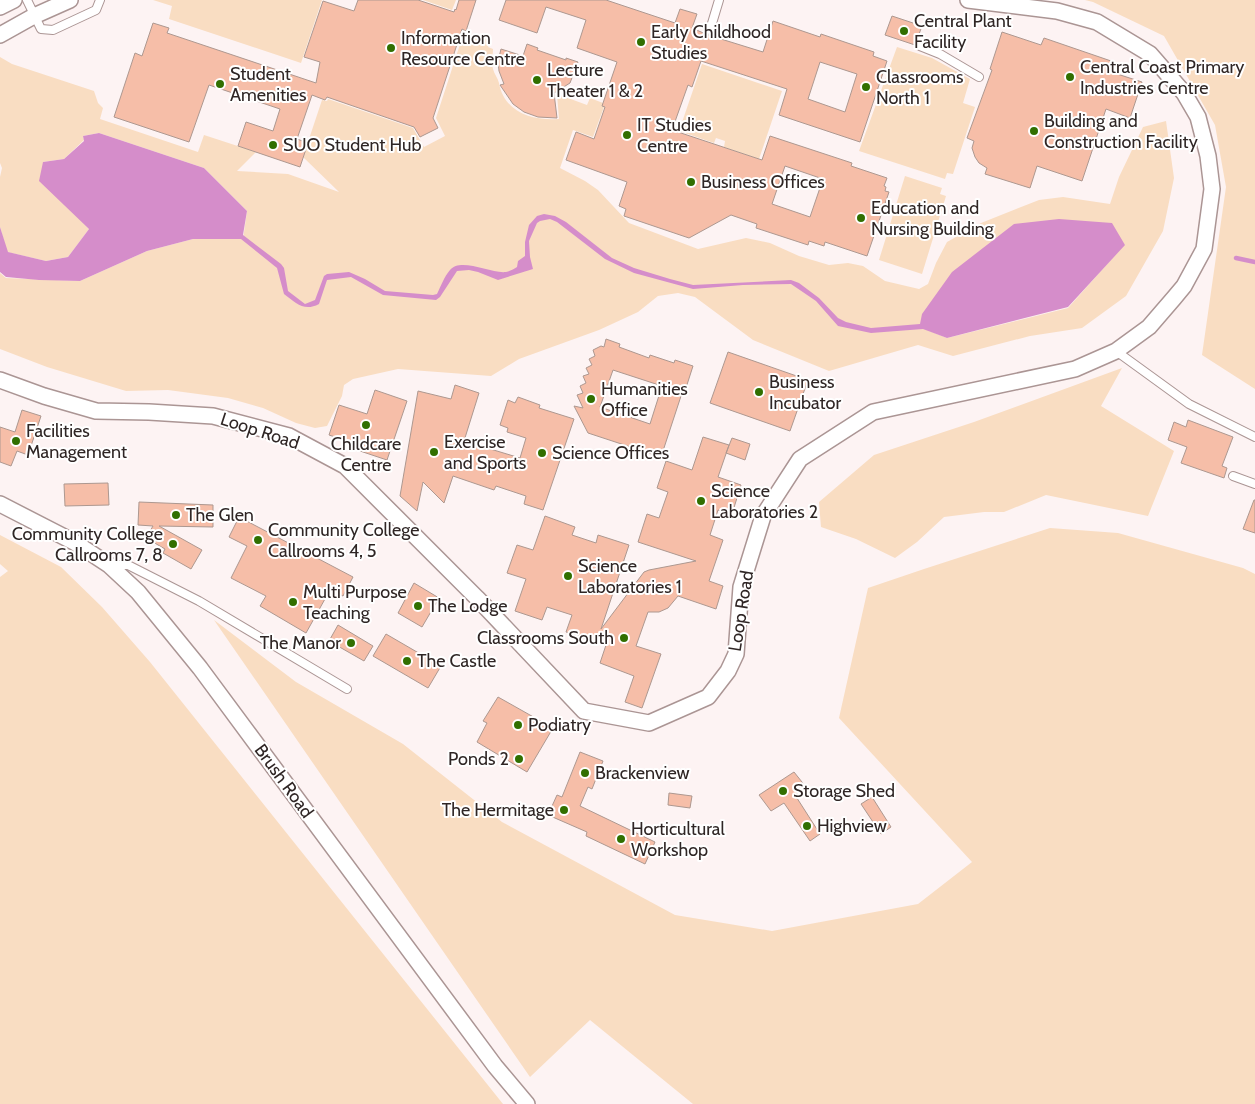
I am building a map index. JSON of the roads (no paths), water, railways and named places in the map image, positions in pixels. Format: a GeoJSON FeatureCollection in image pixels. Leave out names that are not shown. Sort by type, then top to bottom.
{"type":"FeatureCollection","features":[{"type":"Feature","properties":{"kind":"street"},"geometry":{"type":"LineString","coordinates":[[0,7],[14,0]]}},
{"type":"Feature","properties":{"kind":"street"},"geometry":{"type":"LineString","coordinates":[[0,35],[34,16],[70,0]]}},
{"type":"Feature","properties":{"kind":"street","name":"Loop Road"},"geometry":{"type":"LineString","coordinates":[[0,380],[44,396],[96,411],[213,416],[289,436],[345,466],[403,522],[584,711],[649,723],[708,697],[728,671],[736,654],[741,587],[762,516],[800,459],[873,412],[1075,369],[1116,351],[1149,327],[1184,286],[1204,249],[1212,189],[1208,156],[1198,117],[1184,93],[1150,54],[1097,22],[1057,11],[968,0]]}},
{"type":"Feature","properties":{"kind":"street","name":"Brush Road"},"geometry":{"type":"LineString","coordinates":[[0,504],[74,542],[109,565],[138,592],[200,668],[472,1035],[527,1104]]}},
{"type":"Feature","properties":{"kind":"lane"},"geometry":{"type":"LineString","coordinates":[[27,0],[41,29],[53,30],[96,10],[100,0]]}},
{"type":"Feature","properties":{"kind":"lane"},"geometry":{"type":"LineString","coordinates":[[710,30],[719,0]]}},
{"type":"Feature","properties":{"kind":"lane"},"geometry":{"type":"LineString","coordinates":[[920,46],[940,54],[979,77]]}},
{"type":"Feature","properties":{"kind":"lane"},"geometry":{"type":"LineString","coordinates":[[1116,351],[1189,404],[1255,437]]}},
{"type":"Feature","properties":{"kind":"lane"},"geometry":{"type":"LineString","coordinates":[[1233,476],[1255,484]]}},
{"type":"Feature","properties":{"kind":"lane"},"geometry":{"type":"LineString","coordinates":[[109,565],[128,565],[198,601],[346,689]]}},
{"type":"Feature","properties":{"kind":"waterway"},"geometry":{"type":"LineString","coordinates":[[1236,258],[1255,262]]}},
{"type":"Feature","properties":{"kind":"place","name":"Central Plant Facility"},"geometry":{"type":"Point","coordinates":[904,31]}},
{"type":"Feature","properties":{"kind":"place","name":"Early Childhood Studies"},"geometry":{"type":"Point","coordinates":[641,42]}},
{"type":"Feature","properties":{"kind":"place","name":"Information Resource Centre"},"geometry":{"type":"Point","coordinates":[391,48]}},
{"type":"Feature","properties":{"kind":"place","name":"Central Coast Primary Industries Centre"},"geometry":{"type":"Point","coordinates":[1070,77]}},
{"type":"Feature","properties":{"kind":"place","name":"Lecture Theater 1 & 2"},"geometry":{"type":"Point","coordinates":[537,80]}},
{"type":"Feature","properties":{"kind":"place","name":"Student Amenities"},"geometry":{"type":"Point","coordinates":[220,84]}},
{"type":"Feature","properties":{"kind":"place","name":"Classrooms North 1"},"geometry":{"type":"Point","coordinates":[866,87]}},
{"type":"Feature","properties":{"kind":"place","name":"Building and Construction Facility"},"geometry":{"type":"Point","coordinates":[1034,131]}},
{"type":"Feature","properties":{"kind":"place","name":"IT Studies Centre"},"geometry":{"type":"Point","coordinates":[627,135]}},
{"type":"Feature","properties":{"kind":"place","name":"SUO Student Hub"},"geometry":{"type":"Point","coordinates":[273,145]}},
{"type":"Feature","properties":{"kind":"place","name":"Business Offices"},"geometry":{"type":"Point","coordinates":[691,182]}},
{"type":"Feature","properties":{"kind":"place","name":"Education and Nursing Building"},"geometry":{"type":"Point","coordinates":[861,218]}},
{"type":"Feature","properties":{"kind":"place","name":"Business Incubator"},"geometry":{"type":"Point","coordinates":[759,392]}},
{"type":"Feature","properties":{"kind":"place","name":"Humanities Office"},"geometry":{"type":"Point","coordinates":[591,399]}},
{"type":"Feature","properties":{"kind":"place","name":"Childcare Centre"},"geometry":{"type":"Point","coordinates":[366,425]}},
{"type":"Feature","properties":{"kind":"place","name":"Facilities Management"},"geometry":{"type":"Point","coordinates":[16,441]}},
{"type":"Feature","properties":{"kind":"place","name":"Exercise and Sports"},"geometry":{"type":"Point","coordinates":[434,452]}},
{"type":"Feature","properties":{"kind":"place","name":"Science Offices"},"geometry":{"type":"Point","coordinates":[542,453]}},
{"type":"Feature","properties":{"kind":"place","name":"Science Laboratories 2"},"geometry":{"type":"Point","coordinates":[701,501]}},
{"type":"Feature","properties":{"kind":"place","name":"The Glen"},"geometry":{"type":"Point","coordinates":[176,515]}},
{"type":"Feature","properties":{"kind":"place","name":"Community College Callrooms 4, 5"},"geometry":{"type":"Point","coordinates":[258,540]}},
{"type":"Feature","properties":{"kind":"place","name":"Community College Callrooms 7, 8"},"geometry":{"type":"Point","coordinates":[173,544]}},
{"type":"Feature","properties":{"kind":"place","name":"Science Laboratories 1"},"geometry":{"type":"Point","coordinates":[568,576]}},
{"type":"Feature","properties":{"kind":"place","name":"Multi Purpose Teaching"},"geometry":{"type":"Point","coordinates":[293,602]}},
{"type":"Feature","properties":{"kind":"place","name":"The Lodge"},"geometry":{"type":"Point","coordinates":[418,606]}},
{"type":"Feature","properties":{"kind":"place","name":"Classrooms South"},"geometry":{"type":"Point","coordinates":[624,638]}},
{"type":"Feature","properties":{"kind":"place","name":"The Manor"},"geometry":{"type":"Point","coordinates":[351,643]}},
{"type":"Feature","properties":{"kind":"place","name":"The Castle"},"geometry":{"type":"Point","coordinates":[407,661]}},
{"type":"Feature","properties":{"kind":"place","name":"Podiatry"},"geometry":{"type":"Point","coordinates":[518,725]}},
{"type":"Feature","properties":{"kind":"place","name":"Ponds 2"},"geometry":{"type":"Point","coordinates":[519,759]}},
{"type":"Feature","properties":{"kind":"place","name":"Brackenview"},"geometry":{"type":"Point","coordinates":[585,773]}},
{"type":"Feature","properties":{"kind":"place","name":"Storage Shed"},"geometry":{"type":"Point","coordinates":[783,791]}},
{"type":"Feature","properties":{"kind":"place","name":"The Hermitage"},"geometry":{"type":"Point","coordinates":[564,810]}},
{"type":"Feature","properties":{"kind":"place","name":"Highview"},"geometry":{"type":"Point","coordinates":[807,826]}},
{"type":"Feature","properties":{"kind":"place","name":"Horticultural Workshop"},"geometry":{"type":"Point","coordinates":[621,839]}}]}
